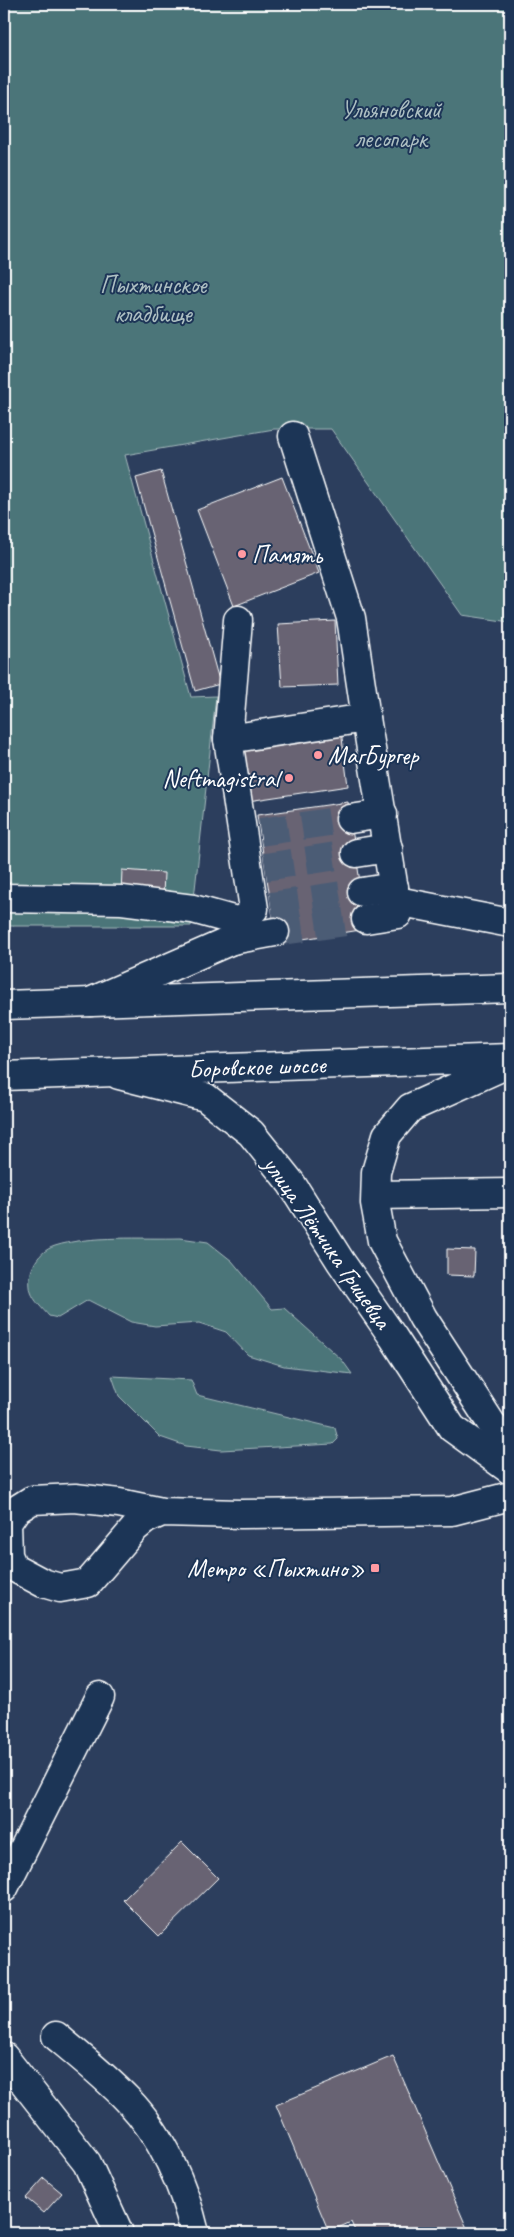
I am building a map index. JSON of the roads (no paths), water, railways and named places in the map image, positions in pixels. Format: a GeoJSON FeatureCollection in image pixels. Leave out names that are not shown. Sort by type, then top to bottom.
{"type":"FeatureCollection","features":[{"type":"Feature","properties":{"kind":"street"},"geometry":{"type":"LineString","coordinates":[[293,436],[351,618],[396,894],[398,914],[366,919]]}},
{"type":"Feature","properties":{"kind":"street"},"geometry":{"type":"LineString","coordinates":[[238,620],[228,739],[251,833],[257,868],[249,919]]}},
{"type":"Feature","properties":{"kind":"street"},"geometry":{"type":"LineString","coordinates":[[228,739],[366,718]]}},
{"type":"Feature","properties":{"kind":"street"},"geometry":{"type":"LineString","coordinates":[[350,819],[383,814]]}},
{"type":"Feature","properties":{"kind":"street"},"geometry":{"type":"LineString","coordinates":[[356,853],[388,848]]}},
{"type":"Feature","properties":{"kind":"street"},"geometry":{"type":"LineString","coordinates":[[362,892],[396,894],[510,923]]}},
{"type":"Feature","properties":{"kind":"street"},"geometry":{"type":"LineString","coordinates":[[4,898],[122,900],[193,909],[249,919],[275,932]]}},
{"type":"Feature","properties":{"kind":"street"},"geometry":{"type":"LineString","coordinates":[[90,1002],[249,919]]}},
{"type":"Feature","properties":{"kind":"street"},"geometry":{"type":"LineString","coordinates":[[4,1006],[510,988]]}},
{"type":"Feature","properties":{"kind":"street","name":"Боровское шоссе"},"geometry":{"type":"LineString","coordinates":[[4,1076],[510,1058]]}},
{"type":"Feature","properties":{"kind":"street","name":"улица Лётчика Грицевца"},"geometry":{"type":"LineString","coordinates":[[510,1062],[410,1108],[386,1135],[376,1172],[376,1195],[382,1241],[423,1318],[510,1452]]}},
{"type":"Feature","properties":{"kind":"street","name":"улица Лётчика Грицевца"},"geometry":{"type":"LineString","coordinates":[[105,1072],[205,1097],[251,1133],[291,1183],[340,1262],[393,1337],[452,1428],[510,1470]]}},
{"type":"Feature","properties":{"kind":"street"},"geometry":{"type":"LineString","coordinates":[[376,1195],[510,1193]]}},
{"type":"Feature","properties":{"kind":"street"},"geometry":{"type":"LineString","coordinates":[[162,1512],[146,1519],[135,1528],[88,1583],[60,1588],[43,1584],[13,1567],[8,1555],[7,1523],[16,1510],[32,1500],[75,1498],[119,1503],[162,1512],[240,1514],[452,1511],[510,1496]]}},
{"type":"Feature","properties":{"kind":"street"},"geometry":{"type":"LineString","coordinates":[[4,1888],[100,1697]]}},
{"type":"Feature","properties":{"kind":"street"},"geometry":{"type":"LineString","coordinates":[[56,2036],[129,2101],[150,2129],[183,2192],[195,2233]]}},
{"type":"Feature","properties":{"kind":"street"},"geometry":{"type":"LineString","coordinates":[[4,2057],[87,2163],[119,2233]]}},
{"type":"Feature","properties":{"kind":"tunnel"},"geometry":{"type":"LineString","coordinates":[[260,832],[350,819]]}},
{"type":"Feature","properties":{"kind":"tunnel"},"geometry":{"type":"LineString","coordinates":[[265,867],[356,853]]}},
{"type":"Feature","properties":{"kind":"tunnel"},"geometry":{"type":"LineString","coordinates":[[271,906],[362,892]]}},
{"type":"Feature","properties":{"kind":"tunnel"},"geometry":{"type":"LineString","coordinates":[[275,932],[366,919]]}},
{"type":"Feature","properties":{"kind":"place","name":"Память"},"geometry":{"type":"Point","coordinates":[242,554]}},
{"type":"Feature","properties":{"kind":"place","name":"МагБургер"},"geometry":{"type":"Point","coordinates":[318,755]}},
{"type":"Feature","properties":{"kind":"place","name":"Neftmagistral"},"geometry":{"type":"Point","coordinates":[289,778]}},
{"type":"Feature","properties":{"kind":"place","name":"Метро «Пыхтино»"},"geometry":{"type":"Point","coordinates":[375,1568]}},
{"type":"Feature","properties":{"kind":"park label","name":"Ульяновский лесопарк"},"geometry":{"type":"Point","coordinates":[391,124]}},
{"type":"Feature","properties":{"kind":"park label","name":"Пыхтинское кладбище"},"geometry":{"type":"Point","coordinates":[153,298]}}]}
